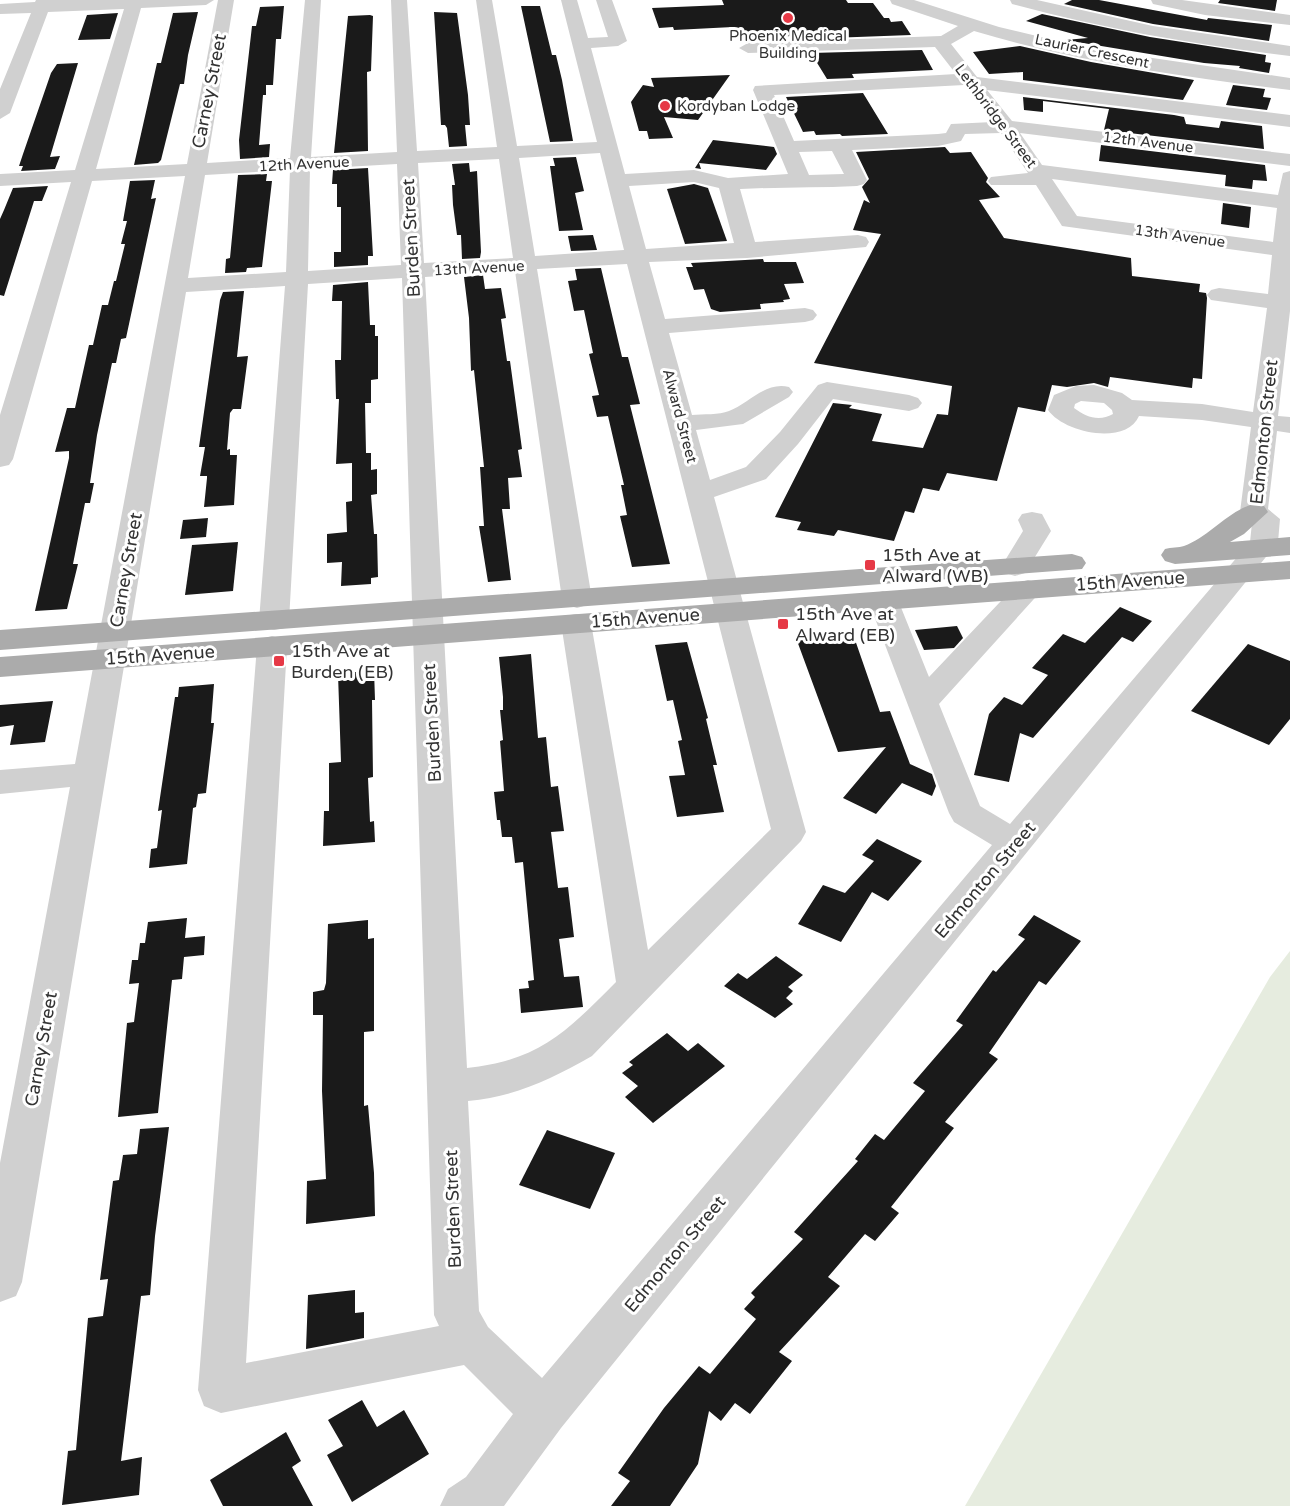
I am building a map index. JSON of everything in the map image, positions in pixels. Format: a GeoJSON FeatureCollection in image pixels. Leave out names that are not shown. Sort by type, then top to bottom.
{"type":"FeatureCollection","features":[{"type":"Feature","properties":{"kind":"main road"},"geometry":{"type":"LineString","coordinates":[[1189,554],[1234,528],[1254,512]]}},
{"type":"Feature","properties":{"kind":"main road","name":"15th Avenue"},"geometry":{"type":"LineString","coordinates":[[729,600],[884,600],[1189,554],[1264,555],[1290,570]]}},
{"type":"Feature","properties":{"kind":"main road","name":"15th Avenue"},"geometry":{"type":"LineString","coordinates":[[0,667],[113,646],[1021,578],[1264,555]]}},
{"type":"Feature","properties":{"kind":"main road","name":"15th Avenue"},"geometry":{"type":"LineString","coordinates":[[0,640],[113,646]]}},
{"type":"Feature","properties":{"kind":"street"},"geometry":{"type":"LineString","coordinates":[[0,9],[42,4],[206,0]]}},
{"type":"Feature","properties":{"kind":"street","name":"Carney Street"},"geometry":{"type":"LineString","coordinates":[[0,1282],[226,0]]}},
{"type":"Feature","properties":{"kind":"street"},"geometry":{"type":"LineString","coordinates":[[313,0],[300,164],[297,278],[221,1390],[472,1342]]}},
{"type":"Feature","properties":{"kind":"street","name":"Burden Street"},"geometry":{"type":"LineString","coordinates":[[399,0],[449,1087],[457,1315],[472,1342],[544,1412]]}},
{"type":"Feature","properties":{"kind":"street"},"geometry":{"type":"LineString","coordinates":[[449,1087],[501,1081],[541,1065],[578,1045],[636,988],[576,611],[526,265],[484,0]]}},
{"type":"Feature","properties":{"kind":"street","name":"Alward Street"},"geometry":{"type":"LineString","coordinates":[[568,0],[789,832],[636,988]]}},
{"type":"Feature","properties":{"kind":"street"},"geometry":{"type":"LineString","coordinates":[[580,44],[618,41],[604,0]]}},
{"type":"Feature","properties":{"kind":"street","name":"Laurier Crescent"},"geometry":{"type":"LineString","coordinates":[[898,0],[974,24],[1099,54],[1208,73],[1290,84]]}},
{"type":"Feature","properties":{"kind":"street"},"geometry":{"type":"LineString","coordinates":[[1018,0],[1175,35],[1290,51]]}},
{"type":"Feature","properties":{"kind":"street"},"geometry":{"type":"LineString","coordinates":[[1159,0],[1205,9],[1290,20]]}},
{"type":"Feature","properties":{"kind":"street"},"geometry":{"type":"LineString","coordinates":[[0,459],[134,2]]}},
{"type":"Feature","properties":{"kind":"street"},"geometry":{"type":"LineString","coordinates":[[0,113],[42,4]]}},
{"type":"Feature","properties":{"kind":"street"},"geometry":{"type":"LineString","coordinates":[[748,48],[945,41],[974,24]]}},
{"type":"Feature","properties":{"kind":"street","name":"Lethbridge Street"},"geometry":{"type":"LineString","coordinates":[[945,41],[941,43],[1006,126],[1070,221]]}},
{"type":"Feature","properties":{"kind":"street"},"geometry":{"type":"LineString","coordinates":[[801,179],[762,90],[970,80],[1290,121]]}},
{"type":"Feature","properties":{"kind":"street","name":"12th Avenue"},"geometry":{"type":"LineString","coordinates":[[839,144],[917,141],[954,137],[958,128],[1006,126],[1290,160]]}},
{"type":"Feature","properties":{"kind":"street"},"geometry":{"type":"LineString","coordinates":[[616,180],[694,176],[728,184],[801,179],[811,182],[857,180],[839,144],[787,147]]}},
{"type":"Feature","properties":{"kind":"street","name":"12th Avenue"},"geometry":{"type":"LineString","coordinates":[[0,180],[607,147]]}},
{"type":"Feature","properties":{"kind":"street"},"geometry":{"type":"LineString","coordinates":[[998,181],[1039,174],[1289,203]]}},
{"type":"Feature","properties":{"kind":"street","name":"Edmonton Street"},"geometry":{"type":"LineString","coordinates":[[465,1506],[483,1494],[544,1412],[1015,843],[1264,555],[1269,536],[1266,519],[1254,512],[1278,423],[1290,177]]}},
{"type":"Feature","properties":{"kind":"street"},"geometry":{"type":"LineString","coordinates":[[728,184],[747,251]]}},
{"type":"Feature","properties":{"kind":"street","name":"13th Avenue"},"geometry":{"type":"LineString","coordinates":[[1070,221],[1287,250]]}},
{"type":"Feature","properties":{"kind":"street","name":"13th Avenue"},"geometry":{"type":"LineString","coordinates":[[176,286],[747,251],[858,242]]}},
{"type":"Feature","properties":{"kind":"street"},"geometry":{"type":"LineString","coordinates":[[1219,295],[1285,303]]}},
{"type":"Feature","properties":{"kind":"street"},"geometry":{"type":"LineString","coordinates":[[656,327],[805,315]]}},
{"type":"Feature","properties":{"kind":"street"},"geometry":{"type":"LineString","coordinates":[[700,493],[756,473],[789,438],[827,390],[909,403]]}},
{"type":"Feature","properties":{"kind":"street"},"geometry":{"type":"LineString","coordinates":[[682,424],[734,419],[780,392]]}},
{"type":"Feature","properties":{"kind":"street"},"geometry":{"type":"LineString","coordinates":[[1125,407],[1202,412],[1278,423]]}},
{"type":"Feature","properties":{"kind":"street"},"geometry":{"type":"LineString","coordinates":[[923,702],[1021,578],[1037,531],[1032,520]]}},
{"type":"Feature","properties":{"kind":"street"},"geometry":{"type":"LineString","coordinates":[[884,600],[966,813],[1015,843]]}},
{"type":"Feature","properties":{"kind":"street"},"geometry":{"type":"LineString","coordinates":[[0,782],[90,774]]}},
{"type":"Feature","properties":{"kind":"shaded area"},"geometry":{"type":"Polygon","coordinates":[[[1290,951],[1290,1506],[965,1506],[1270,977],[1290,951]]]}},
{"type":"Feature","properties":{"kind":"building","name":"Phoenix Medical Building"},"geometry":{"type":"Polygon","coordinates":[[[722,0],[846,0],[848,3],[873,3],[884,18],[889,18],[891,22],[902,21],[911,35],[803,39],[801,36],[738,37],[733,27],[674,30],[673,27],[659,28],[652,8],[724,5],[722,0]]]}},
{"type":"Feature","properties":{"kind":"building"},"geometry":{"type":"Polygon","coordinates":[[[1072,0],[1099,0],[1207,20],[1208,18],[1272,25],[1269,41],[1153,24],[1064,4],[1072,0]]]}},
{"type":"Feature","properties":{"kind":"building"},"geometry":{"type":"Polygon","coordinates":[[[1220,0],[1277,0],[1275,11],[1218,3],[1220,0]]]}},
{"type":"Feature","properties":{"kind":"building"},"geometry":{"type":"Polygon","coordinates":[[[284,6],[281,39],[276,39],[273,85],[266,85],[266,95],[263,95],[259,145],[270,144],[269,157],[240,159],[239,140],[252,26],[256,26],[260,7],[284,6]]]}},
{"type":"Feature","properties":{"kind":"building"},"geometry":{"type":"Polygon","coordinates":[[[521,6],[540,6],[552,55],[556,55],[573,141],[550,142],[521,6]]]}},
{"type":"Feature","properties":{"kind":"building"},"geometry":{"type":"Polygon","coordinates":[[[198,12],[184,84],[180,84],[161,160],[158,163],[134,165],[157,63],[161,63],[173,13],[198,12]]]}},
{"type":"Feature","properties":{"kind":"building"},"geometry":{"type":"Polygon","coordinates":[[[434,12],[457,13],[468,95],[470,125],[465,125],[467,146],[449,147],[447,128],[441,125],[434,12]]]}},
{"type":"Feature","properties":{"kind":"building"},"geometry":{"type":"Polygon","coordinates":[[[118,13],[110,39],[78,40],[87,15],[118,13]]]}},
{"type":"Feature","properties":{"kind":"building"},"geometry":{"type":"Polygon","coordinates":[[[1042,14],[1150,37],[1266,55],[1265,62],[1271,63],[1269,73],[1239,68],[1240,66],[1204,63],[1065,40],[1088,38],[1026,21],[1042,14]]]}},
{"type":"Feature","properties":{"kind":"building"},"geometry":{"type":"Polygon","coordinates":[[[348,16],[373,16],[371,71],[367,72],[368,151],[334,153],[348,16]]]}},
{"type":"Feature","properties":{"kind":"building"},"geometry":{"type":"Polygon","coordinates":[[[1020,46],[1091,62],[1194,80],[1183,100],[1023,80],[1023,72],[989,74],[973,52],[1020,46]]]}},
{"type":"Feature","properties":{"kind":"building"},"geometry":{"type":"Polygon","coordinates":[[[922,50],[933,70],[852,74],[854,78],[827,79],[811,53],[922,50]]]}},
{"type":"Feature","properties":{"kind":"building"},"geometry":{"type":"Polygon","coordinates":[[[78,63],[50,157],[60,156],[55,169],[21,171],[23,166],[19,166],[51,73],[57,64],[78,63]]]}},
{"type":"Feature","properties":{"kind":"building","name":"Kordyban Lodge"},"geometry":{"type":"Polygon","coordinates":[[[730,75],[698,120],[664,117],[673,138],[649,139],[647,131],[639,131],[631,102],[643,85],[654,87],[651,78],[730,75]]]}},
{"type":"Feature","properties":{"kind":"building"},"geometry":{"type":"Polygon","coordinates":[[[1233,85],[1265,89],[1263,97],[1271,98],[1267,110],[1226,105],[1233,85]]]}},
{"type":"Feature","properties":{"kind":"building"},"geometry":{"type":"Polygon","coordinates":[[[863,93],[888,134],[842,136],[840,134],[816,135],[814,131],[803,132],[786,97],[863,93]]]}},
{"type":"Feature","properties":{"kind":"building"},"geometry":{"type":"Polygon","coordinates":[[[1023,97],[1174,115],[1184,117],[1186,124],[1219,128],[1221,121],[1262,126],[1264,149],[1104,130],[1109,109],[1043,101],[1043,112],[1024,110],[1023,97]]]}},
{"type":"Feature","properties":{"kind":"building"},"geometry":{"type":"Polygon","coordinates":[[[713,140],[774,147],[777,154],[766,170],[699,163],[701,169],[695,168],[713,140]]]}},
{"type":"Feature","properties":{"kind":"building"},"geometry":{"type":"Polygon","coordinates":[[[1101,145],[1265,165],[1267,181],[1253,180],[1252,189],[1225,186],[1226,175],[1099,161],[1101,145]]]}},
{"type":"Feature","properties":{"kind":"building"},"geometry":{"type":"Polygon","coordinates":[[[945,147],[950,153],[971,152],[988,178],[986,182],[1000,197],[979,200],[1004,238],[1131,258],[1132,276],[1200,284],[1199,292],[1206,293],[1207,298],[1202,379],[1193,378],[1192,388],[1110,377],[1108,387],[1094,383],[1067,387],[1052,385],[1045,412],[1018,407],[997,481],[947,473],[939,491],[923,488],[914,513],[905,511],[894,541],[838,530],[834,536],[797,530],[801,522],[775,517],[833,403],[852,405],[849,408],[882,414],[872,441],[923,448],[937,414],[948,415],[952,386],[814,363],[881,234],[853,230],[864,200],[870,203],[862,187],[869,179],[856,152],[945,147]]]}},
{"type":"Feature","properties":{"kind":"building"},"geometry":{"type":"Polygon","coordinates":[[[576,157],[584,191],[575,193],[583,230],[559,231],[550,166],[555,166],[553,158],[576,157]]]}},
{"type":"Feature","properties":{"kind":"building"},"geometry":{"type":"Polygon","coordinates":[[[469,163],[470,172],[477,171],[481,252],[480,258],[462,259],[461,235],[457,235],[453,205],[452,185],[455,185],[452,164],[469,163]]]}},
{"type":"Feature","properties":{"kind":"building"},"geometry":{"type":"Polygon","coordinates":[[[368,168],[373,256],[368,256],[368,265],[334,267],[334,252],[341,252],[341,207],[337,207],[337,184],[332,184],[333,170],[368,168]]]}},
{"type":"Feature","properties":{"kind":"building"},"geometry":{"type":"Polygon","coordinates":[[[267,174],[266,181],[272,181],[262,267],[247,268],[246,272],[225,273],[226,259],[230,258],[238,175],[267,174]]]}},
{"type":"Feature","properties":{"kind":"building"},"geometry":{"type":"Polygon","coordinates":[[[155,180],[151,199],[156,198],[126,338],[121,339],[116,363],[112,363],[97,435],[90,483],[94,483],[90,503],[85,503],[73,564],[78,564],[67,609],[35,611],[69,458],[69,451],[55,452],[67,408],[75,408],[89,345],[93,345],[102,305],[108,305],[114,281],[116,281],[125,244],[121,244],[127,221],[123,221],[130,181],[155,180]]]}},
{"type":"Feature","properties":{"kind":"building"},"geometry":{"type":"Polygon","coordinates":[[[694,184],[708,188],[727,241],[685,244],[667,189],[694,184]]]}},
{"type":"Feature","properties":{"kind":"building"},"geometry":{"type":"Polygon","coordinates":[[[48,186],[42,201],[34,201],[4,296],[0,295],[0,219],[13,188],[48,186]]]}},
{"type":"Feature","properties":{"kind":"building"},"geometry":{"type":"Polygon","coordinates":[[[1223,203],[1251,207],[1249,228],[1221,224],[1223,203]]]}},
{"type":"Feature","properties":{"kind":"building"},"geometry":{"type":"Polygon","coordinates":[[[593,235],[597,250],[571,251],[568,236],[593,235]]]}},
{"type":"Feature","properties":{"kind":"building"},"geometry":{"type":"Polygon","coordinates":[[[763,259],[764,262],[796,262],[804,283],[784,284],[790,299],[783,300],[784,302],[760,304],[761,309],[720,312],[711,309],[704,289],[694,290],[686,267],[693,267],[691,263],[763,259]]]}},
{"type":"Feature","properties":{"kind":"building"},"geometry":{"type":"Polygon","coordinates":[[[601,268],[622,357],[628,357],[640,404],[630,405],[670,564],[632,567],[620,516],[627,515],[621,485],[624,485],[608,416],[597,417],[592,396],[599,395],[589,354],[593,353],[584,310],[574,311],[568,281],[577,280],[575,269],[601,268]]]}},
{"type":"Feature","properties":{"kind":"building"},"geometry":{"type":"Polygon","coordinates":[[[483,275],[485,289],[501,288],[506,318],[501,319],[507,361],[510,361],[522,449],[518,450],[522,477],[508,478],[510,509],[502,509],[511,580],[488,582],[479,526],[484,526],[480,467],[484,467],[474,370],[471,371],[469,318],[464,277],[483,275]]]}},
{"type":"Feature","properties":{"kind":"building"},"geometry":{"type":"Polygon","coordinates":[[[368,282],[370,325],[375,325],[375,336],[378,336],[378,379],[371,380],[371,403],[365,403],[366,453],[371,453],[371,470],[377,469],[377,494],[371,495],[374,534],[377,534],[378,577],[371,578],[371,584],[341,586],[342,562],[327,563],[327,534],[347,532],[346,502],[352,501],[352,463],[336,464],[339,399],[336,399],[335,360],[341,360],[342,301],[332,301],[333,285],[368,282]]]}},
{"type":"Feature","properties":{"kind":"building"},"geometry":{"type":"Polygon","coordinates":[[[244,291],[237,357],[248,356],[241,409],[233,409],[230,413],[227,450],[230,449],[230,455],[237,455],[234,505],[204,507],[207,476],[200,476],[205,447],[199,447],[220,300],[223,292],[244,291]]]}},
{"type":"Feature","properties":{"kind":"building"},"geometry":{"type":"Polygon","coordinates":[[[208,518],[206,537],[180,539],[183,520],[208,518]]]}},
{"type":"Feature","properties":{"kind":"building"},"geometry":{"type":"Polygon","coordinates":[[[238,542],[233,591],[185,595],[192,545],[238,542]]]}},
{"type":"Feature","properties":{"kind":"building"},"geometry":{"type":"Polygon","coordinates":[[[1120,607],[1152,621],[1133,642],[1122,637],[1033,738],[1020,733],[1009,782],[974,775],[989,714],[1004,697],[1022,705],[1048,675],[1032,668],[1063,634],[1085,643],[1120,607]]]}},
{"type":"Feature","properties":{"kind":"building"},"geometry":{"type":"Polygon","coordinates":[[[957,626],[963,638],[954,648],[924,650],[915,630],[957,626]]]}},
{"type":"Feature","properties":{"kind":"building"},"geometry":{"type":"Polygon","coordinates":[[[853,634],[880,712],[890,711],[910,764],[932,774],[936,786],[932,796],[902,783],[876,814],[843,798],[886,747],[838,752],[796,638],[853,634]]]}},
{"type":"Feature","properties":{"kind":"building"},"geometry":{"type":"Polygon","coordinates":[[[687,642],[708,718],[706,719],[717,765],[713,765],[724,812],[677,817],[669,776],[685,775],[678,741],[682,740],[673,700],[667,701],[655,645],[687,642]]]}},
{"type":"Feature","properties":{"kind":"building"},"geometry":{"type":"Polygon","coordinates":[[[1248,644],[1290,661],[1290,719],[1269,745],[1191,711],[1248,644]]]}},
{"type":"Feature","properties":{"kind":"building"},"geometry":{"type":"Polygon","coordinates":[[[531,654],[538,738],[546,737],[551,787],[558,786],[564,831],[551,832],[558,888],[568,887],[574,937],[559,939],[564,977],[579,976],[583,1007],[521,1013],[519,989],[529,988],[528,981],[534,980],[523,862],[515,863],[512,837],[502,837],[500,820],[497,820],[494,792],[504,791],[500,741],[503,740],[500,710],[503,710],[503,697],[499,657],[531,654]]]}},
{"type":"Feature","properties":{"kind":"building"},"geometry":{"type":"Polygon","coordinates":[[[374,670],[373,777],[368,778],[370,822],[374,821],[375,842],[323,846],[324,811],[329,811],[329,763],[341,762],[338,674],[374,670]]]}},
{"type":"Feature","properties":{"kind":"building"},"geometry":{"type":"Polygon","coordinates":[[[214,684],[211,723],[214,723],[206,793],[198,794],[196,807],[193,808],[187,864],[149,868],[151,849],[157,848],[162,810],[158,811],[175,697],[178,697],[179,687],[214,684]]]}},
{"type":"Feature","properties":{"kind":"building"},"geometry":{"type":"Polygon","coordinates":[[[53,701],[45,742],[10,745],[14,725],[0,727],[0,705],[53,701]]]}},
{"type":"Feature","properties":{"kind":"building"},"geometry":{"type":"Polygon","coordinates":[[[877,839],[922,861],[888,901],[872,892],[841,942],[798,924],[823,885],[845,893],[874,861],[862,855],[877,839]]]}},
{"type":"Feature","properties":{"kind":"building"},"geometry":{"type":"Polygon","coordinates":[[[1034,915],[1081,941],[1046,985],[1039,981],[989,1053],[998,1059],[945,1122],[954,1128],[891,1207],[899,1213],[875,1241],[865,1234],[828,1277],[840,1286],[779,1352],[792,1361],[750,1414],[735,1403],[721,1421],[709,1411],[698,1464],[670,1506],[611,1506],[630,1481],[618,1473],[664,1408],[699,1366],[710,1374],[756,1319],[744,1309],[755,1297],[751,1293],[803,1239],[794,1232],[858,1161],[855,1159],[875,1134],[884,1140],[925,1091],[913,1083],[963,1025],[956,1021],[993,970],[996,972],[1025,939],[1018,935],[1034,915]]]}},
{"type":"Feature","properties":{"kind":"building"},"geometry":{"type":"Polygon","coordinates":[[[187,918],[185,938],[205,936],[204,955],[184,957],[182,979],[172,980],[158,1113],[118,1117],[127,1023],[134,1022],[139,983],[129,984],[132,960],[138,960],[140,943],[145,943],[148,922],[187,918]]]}},
{"type":"Feature","properties":{"kind":"building"},"geometry":{"type":"Polygon","coordinates":[[[368,920],[368,939],[374,938],[374,1031],[364,1032],[364,1106],[368,1105],[375,1216],[306,1224],[307,1181],[326,1179],[322,1091],[323,1015],[313,1015],[313,992],[324,990],[326,983],[328,924],[368,920]]]}},
{"type":"Feature","properties":{"kind":"building"},"geometry":{"type":"Polygon","coordinates":[[[776,956],[803,975],[788,987],[793,991],[786,998],[793,1004],[775,1018],[724,986],[738,973],[747,979],[776,956]]]}},
{"type":"Feature","properties":{"kind":"building"},"geometry":{"type":"Polygon","coordinates":[[[667,1033],[688,1051],[698,1043],[725,1066],[653,1123],[625,1097],[638,1086],[622,1073],[633,1065],[629,1062],[667,1033]]]}},
{"type":"Feature","properties":{"kind":"building"},"geometry":{"type":"Polygon","coordinates":[[[169,1127],[150,1295],[141,1296],[121,1461],[142,1457],[139,1495],[62,1505],[68,1451],[76,1450],[88,1318],[103,1316],[108,1279],[100,1280],[113,1181],[119,1180],[123,1155],[137,1154],[140,1129],[169,1127]]]}},
{"type":"Feature","properties":{"kind":"building"},"geometry":{"type":"Polygon","coordinates":[[[547,1130],[615,1153],[590,1209],[519,1185],[547,1130]]]}},
{"type":"Feature","properties":{"kind":"building"},"geometry":{"type":"Polygon","coordinates":[[[355,1290],[355,1313],[364,1312],[364,1338],[306,1349],[308,1295],[355,1290]]]}},
{"type":"Feature","properties":{"kind":"building"},"geometry":{"type":"Polygon","coordinates":[[[362,1400],[377,1427],[404,1410],[429,1454],[352,1502],[327,1455],[343,1446],[328,1420],[362,1400]]]}},
{"type":"Feature","properties":{"kind":"building"},"geometry":{"type":"Polygon","coordinates":[[[286,1432],[301,1461],[292,1467],[313,1506],[223,1506],[210,1480],[286,1432]]]}},
{"type":"Feature","properties":{"kind":"place","name":"Phoenix Medical Building"},"geometry":{"type":"Point","coordinates":[788,18]}},
{"type":"Feature","properties":{"kind":"place","name":"Kordyban Lodge"},"geometry":{"type":"Point","coordinates":[665,106]}},
{"type":"Feature","properties":{"kind":"place","name":"15th Ave at Alward (WB)"},"geometry":{"type":"Point","coordinates":[870,565]}},
{"type":"Feature","properties":{"kind":"place","name":"15th Ave at Alward (EB)"},"geometry":{"type":"Point","coordinates":[783,624]}},
{"type":"Feature","properties":{"kind":"place","name":"15th Ave at Burden (EB)"},"geometry":{"type":"Point","coordinates":[279,661]}}]}
